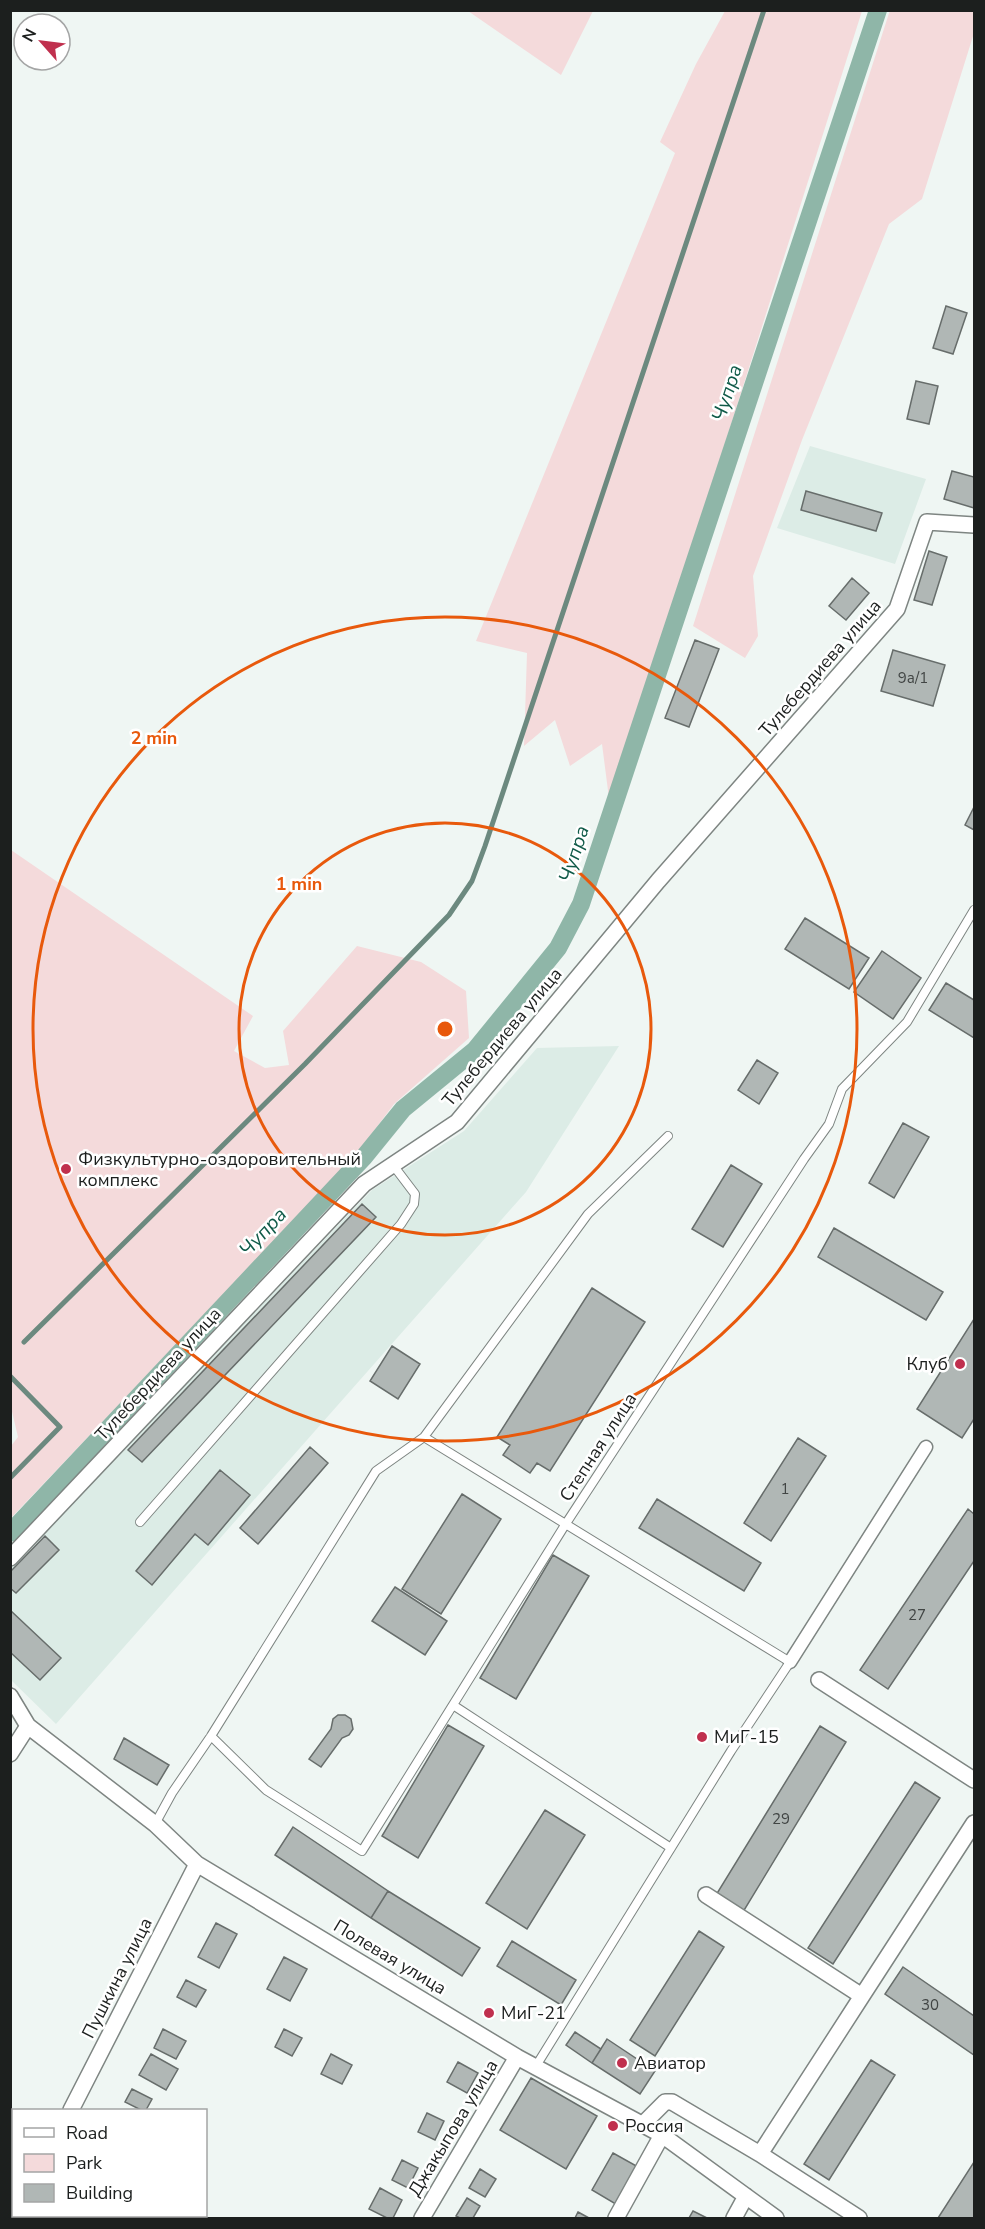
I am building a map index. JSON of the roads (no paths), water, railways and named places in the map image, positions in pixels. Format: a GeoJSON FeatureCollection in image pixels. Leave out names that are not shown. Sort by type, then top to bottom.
{"type":"FeatureCollection","features":[{"type":"Feature","properties":{"kind":"street","name":"Тулебердиева улица"},"geometry":{"type":"LineString","coordinates":[[10,1558],[364,1184],[457,1122],[658,881],[897,609],[927,522],[975,525]]}},
{"type":"Feature","properties":{"kind":"street"},"geometry":{"type":"LineString","coordinates":[[790,1662],[926,1447]]}},
{"type":"Feature","properties":{"kind":"street"},"geometry":{"type":"LineString","coordinates":[[819,1680],[975,1780]]}},
{"type":"Feature","properties":{"kind":"street","name":"Полевая улица"},"geometry":{"type":"LineString","coordinates":[[10,1696],[28,1726],[155,1824],[197,1864],[517,2057],[662,2135],[776,2218]]}},
{"type":"Feature","properties":{"kind":"street"},"geometry":{"type":"LineString","coordinates":[[10,1754],[28,1726]]}},
{"type":"Feature","properties":{"kind":"street"},"geometry":{"type":"LineString","coordinates":[[760,2154],[975,1822]]}},
{"type":"Feature","properties":{"kind":"street","name":"Пушкина улица"},"geometry":{"type":"LineString","coordinates":[[72,2109],[197,1864]]}},
{"type":"Feature","properties":{"kind":"street"},"geometry":{"type":"LineString","coordinates":[[706,1895],[862,1996]]}},
{"type":"Feature","properties":{"kind":"street","name":"Джакыпова улица"},"geometry":{"type":"LineString","coordinates":[[422,2218],[517,2057]]}},
{"type":"Feature","properties":{"kind":"street"},"geometry":{"type":"LineString","coordinates":[[643,2124],[665,2102],[672,2102],[760,2154],[859,2218]]}},
{"type":"Feature","properties":{"kind":"street"},"geometry":{"type":"LineString","coordinates":[[616,2218],[662,2135]]}},
{"type":"Feature","properties":{"kind":"street"},"geometry":{"type":"LineString","coordinates":[[734,2218],[746,2196]]}},
{"type":"Feature","properties":{"kind":"lane","name":"Степная улица"},"geometry":{"type":"LineString","coordinates":[[211,1736],[266,1790],[362,1851],[565,1525],[829,1124],[842,1089],[907,1022],[975,910]]}},
{"type":"Feature","properties":{"kind":"lane"},"geometry":{"type":"LineString","coordinates":[[155,1824],[172,1793],[211,1736],[376,1471],[424,1437],[588,1214],[668,1137]]}},
{"type":"Feature","properties":{"kind":"lane"},"geometry":{"type":"LineString","coordinates":[[140,1522],[405,1218],[414,1204],[415,1194],[393,1165]]}},
{"type":"Feature","properties":{"kind":"lane"},"geometry":{"type":"LineString","coordinates":[[424,1437],[790,1662],[670,1848],[536,2067]]}},
{"type":"Feature","properties":{"kind":"lane"},"geometry":{"type":"LineString","coordinates":[[453,1705],[670,1848]]}},
{"type":"Feature","properties":{"kind":"waterway"},"geometry":{"type":"LineString","coordinates":[[24,1342],[305,1064],[449,915],[472,881],[764,10]]}},
{"type":"Feature","properties":{"kind":"waterway","name":"Чупра"},"geometry":{"type":"LineString","coordinates":[[10,1533],[364,1157],[403,1109],[475,1050],[558,948],[581,904],[878,10]]}},
{"type":"Feature","properties":{"kind":"waterway"},"geometry":{"type":"LineString","coordinates":[[10,1376],[60,1427],[10,1478]]}},
{"type":"Feature","properties":{"kind":"place","name":"Физкультурно-оздоровительный комплекс"},"geometry":{"type":"Point","coordinates":[66,1169]}},
{"type":"Feature","properties":{"kind":"place","name":"Клуб"},"geometry":{"type":"Point","coordinates":[960,1364]}},
{"type":"Feature","properties":{"kind":"place","name":"МиГ-15"},"geometry":{"type":"Point","coordinates":[702,1737]}},
{"type":"Feature","properties":{"kind":"place","name":"МиГ-21"},"geometry":{"type":"Point","coordinates":[489,2013]}},
{"type":"Feature","properties":{"kind":"place","name":"Авиатор"},"geometry":{"type":"Point","coordinates":[622,2063]}},
{"type":"Feature","properties":{"kind":"place","name":"Россия"},"geometry":{"type":"Point","coordinates":[613,2126]}}]}
